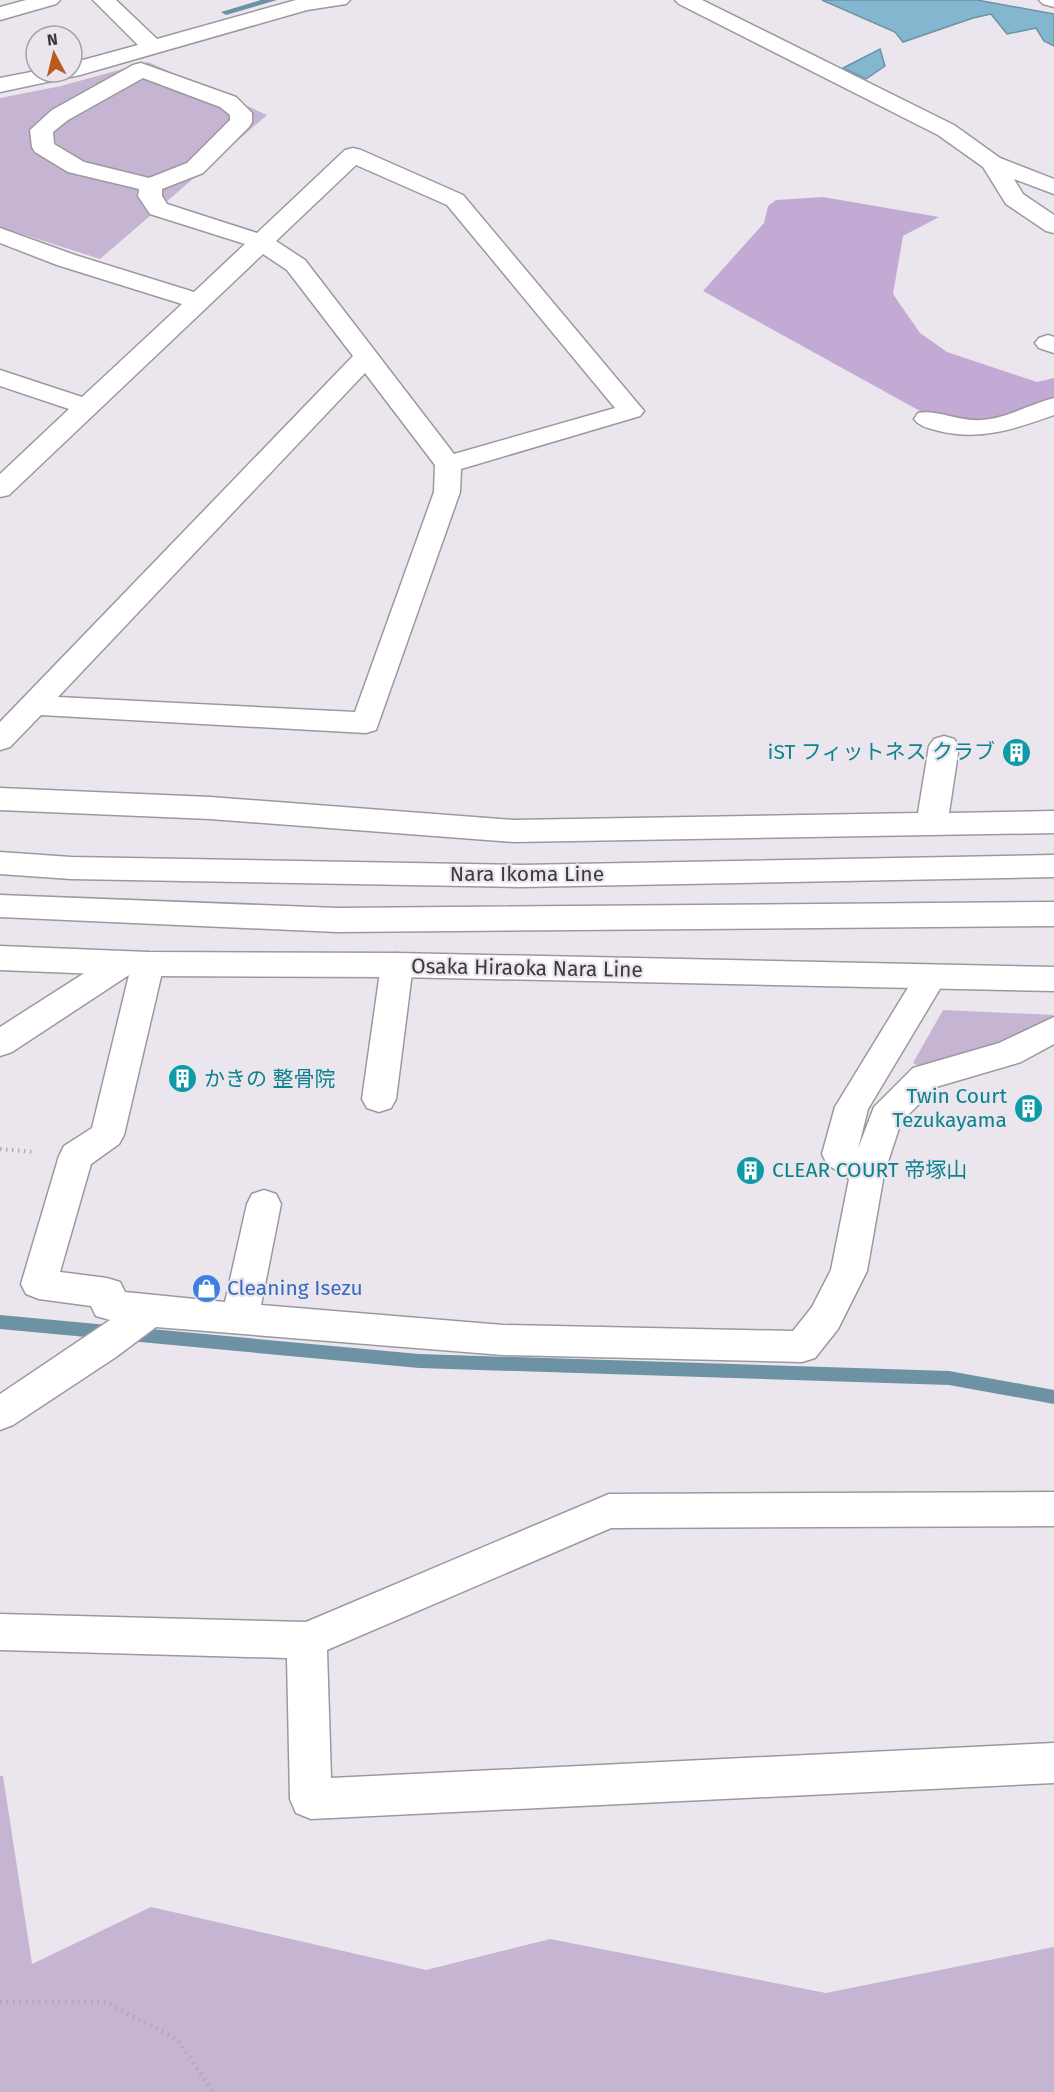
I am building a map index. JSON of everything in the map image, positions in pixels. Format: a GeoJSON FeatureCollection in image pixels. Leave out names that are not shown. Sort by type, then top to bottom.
{"type":"FeatureCollection","features":[{"type":"Feature","properties":{"kind":"street"},"geometry":{"type":"LineString","coordinates":[[0,14],[49,0]]}},
{"type":"Feature","properties":{"kind":"street"},"geometry":{"type":"LineString","coordinates":[[104,0],[153,47]]}},
{"type":"Feature","properties":{"kind":"street"},"geometry":{"type":"LineString","coordinates":[[84,67],[302,2],[339,0]]}},
{"type":"Feature","properties":{"kind":"street"},"geometry":{"type":"LineString","coordinates":[[686,0],[946,130],[992,163],[1054,187]]}},
{"type":"Feature","properties":{"kind":"street"},"geometry":{"type":"LineString","coordinates":[[33,705],[366,723],[447,492],[448,464],[296,265],[261,242],[76,167],[43,147],[41,130],[60,115],[141,70],[228,102],[242,113],[242,122],[195,168],[154,197]]}},
{"type":"Feature","properties":{"kind":"street"},"geometry":{"type":"LineString","coordinates":[[0,85],[24,80]]}},
{"type":"Feature","properties":{"kind":"street"},"geometry":{"type":"LineString","coordinates":[[887,100],[875,114],[919,125],[944,139],[959,153]]}},
{"type":"Feature","properties":{"kind":"street"},"geometry":{"type":"LineString","coordinates":[[0,489],[353,155],[455,200],[631,411],[448,464]]}},
{"type":"Feature","properties":{"kind":"street"},"geometry":{"type":"LineString","coordinates":[[992,163],[1014,199],[1054,226]]}},
{"type":"Feature","properties":{"kind":"street"},"geometry":{"type":"LineString","coordinates":[[0,235],[66,260],[199,301]]}},
{"type":"Feature","properties":{"kind":"street"},"geometry":{"type":"LineString","coordinates":[[0,740],[366,357]]}},
{"type":"Feature","properties":{"kind":"street"},"geometry":{"type":"LineString","coordinates":[[0,378],[87,406]]}},
{"type":"Feature","properties":{"kind":"street"},"geometry":{"type":"LineString","coordinates":[[927,419],[951,426],[975,429],[1009,421],[1054,406]]}},
{"type":"Feature","properties":{"kind":"street"},"geometry":{"type":"LineString","coordinates":[[932,823],[944,746]]}},
{"type":"Feature","properties":{"kind":"street"},"geometry":{"type":"LineString","coordinates":[[0,799],[210,808],[514,831],[1054,822]]}},
{"type":"Feature","properties":{"kind":"street","name":"Nara Ikoma Line"},"geometry":{"type":"LineString","coordinates":[[0,863],[71,868],[520,876],[1054,866]]}},
{"type":"Feature","properties":{"kind":"street"},"geometry":{"type":"LineString","coordinates":[[0,906],[337,920],[1054,914]]}},
{"type":"Feature","properties":{"kind":"street","name":"Osaka Hiraoka Nara Line"},"geometry":{"type":"LineString","coordinates":[[0,958],[135,964],[398,965],[1054,979]]}},
{"type":"Feature","properties":{"kind":"street"},"geometry":{"type":"LineString","coordinates":[[0,1043],[135,964]]}},
{"type":"Feature","properties":{"kind":"street"},"geometry":{"type":"LineString","coordinates":[[135,964],[107,1134],[76,1156],[39,1284],[106,1293],[109,1305],[144,1315],[240,1318],[503,1340],[802,1347],[825,1318],[849,1271],[867,1174],[886,1116],[925,1077],[1010,1053],[1054,1029]]}},
{"type":"Feature","properties":{"kind":"street"},"geometry":{"type":"LineString","coordinates":[[379,1099],[398,965]]}},
{"type":"Feature","properties":{"kind":"street"},"geometry":{"type":"LineString","coordinates":[[867,1174],[839,1154],[852,1107],[931,977]]}},
{"type":"Feature","properties":{"kind":"street"},"geometry":{"type":"LineString","coordinates":[[240,1318],[264,1204]]}},
{"type":"Feature","properties":{"kind":"street"},"geometry":{"type":"LineString","coordinates":[[0,1414],[103,1346],[144,1315]]}},
{"type":"Feature","properties":{"kind":"street"},"geometry":{"type":"LineString","coordinates":[[0,1632],[307,1640],[609,1511],[1054,1509]]}},
{"type":"Feature","properties":{"kind":"street"},"geometry":{"type":"LineString","coordinates":[[307,1640],[310,1799],[1054,1763]]}},
{"type":"Feature","properties":{"kind":"path"},"geometry":{"type":"LineString","coordinates":[[0,2002],[106,2002],[178,2040],[213,2092]]}},
{"type":"Feature","properties":{"kind":"shaded area"},"geometry":{"type":"Polygon","coordinates":[[[148,62],[267,115],[100,259],[0,227],[0,98],[68,84],[84,84],[84,80],[148,62]]]}},
{"type":"Feature","properties":{"kind":"shaded area"},"geometry":{"type":"Polygon","coordinates":[[[823,197],[939,217],[903,236],[893,294],[920,333],[947,352],[1037,382],[1054,378],[1054,400],[993,421],[956,424],[929,416],[703,291],[764,223],[768,206],[776,200],[823,197]]]}},
{"type":"Feature","properties":{"kind":"shaded area"},"geometry":{"type":"Polygon","coordinates":[[[943,1010],[1054,1015],[1006,1041],[972,1053],[919,1066],[913,1063],[943,1010]]]}},
{"type":"Feature","properties":{"kind":"shaded area"},"geometry":{"type":"Polygon","coordinates":[[[0,1776],[3,1776],[32,1964],[151,1907],[426,1970],[550,1939],[826,1993],[1054,1947],[1054,2092],[0,2092],[0,1776]]]}},
{"type":"Feature","properties":{"kind":"water"},"geometry":{"type":"Polygon","coordinates":[[[822,0],[977,0],[1054,14],[1054,46],[1044,41],[1036,28],[1007,34],[991,14],[903,42],[895,32],[822,0]]]}},
{"type":"Feature","properties":{"kind":"water"},"geometry":{"type":"Polygon","coordinates":[[[880,49],[885,66],[866,79],[843,68],[880,49]]]}},
{"type":"Feature","properties":{"kind":"waterway"},"geometry":{"type":"LineString","coordinates":[[226,12],[272,0]]}},
{"type":"Feature","properties":{"kind":"waterway"},"geometry":{"type":"LineString","coordinates":[[0,1322],[419,1361],[949,1378],[1054,1397]]}},
{"type":"Feature","properties":{"kind":"place","name":"iST フィットネス クラブ"},"geometry":{"type":"Point","coordinates":[1016,752]}},
{"type":"Feature","properties":{"kind":"place","name":"かきの 整骨院"},"geometry":{"type":"Point","coordinates":[183,1079]}},
{"type":"Feature","properties":{"kind":"place","name":"Twin Court Tezukayama"},"geometry":{"type":"Point","coordinates":[1028,1108]}},
{"type":"Feature","properties":{"kind":"place","name":"CLEAR COURT 帝塚山"},"geometry":{"type":"Point","coordinates":[751,1170]}},
{"type":"Feature","properties":{"kind":"place","name":"Cleaning Isezu"},"geometry":{"type":"Point","coordinates":[206,1288]}}]}
